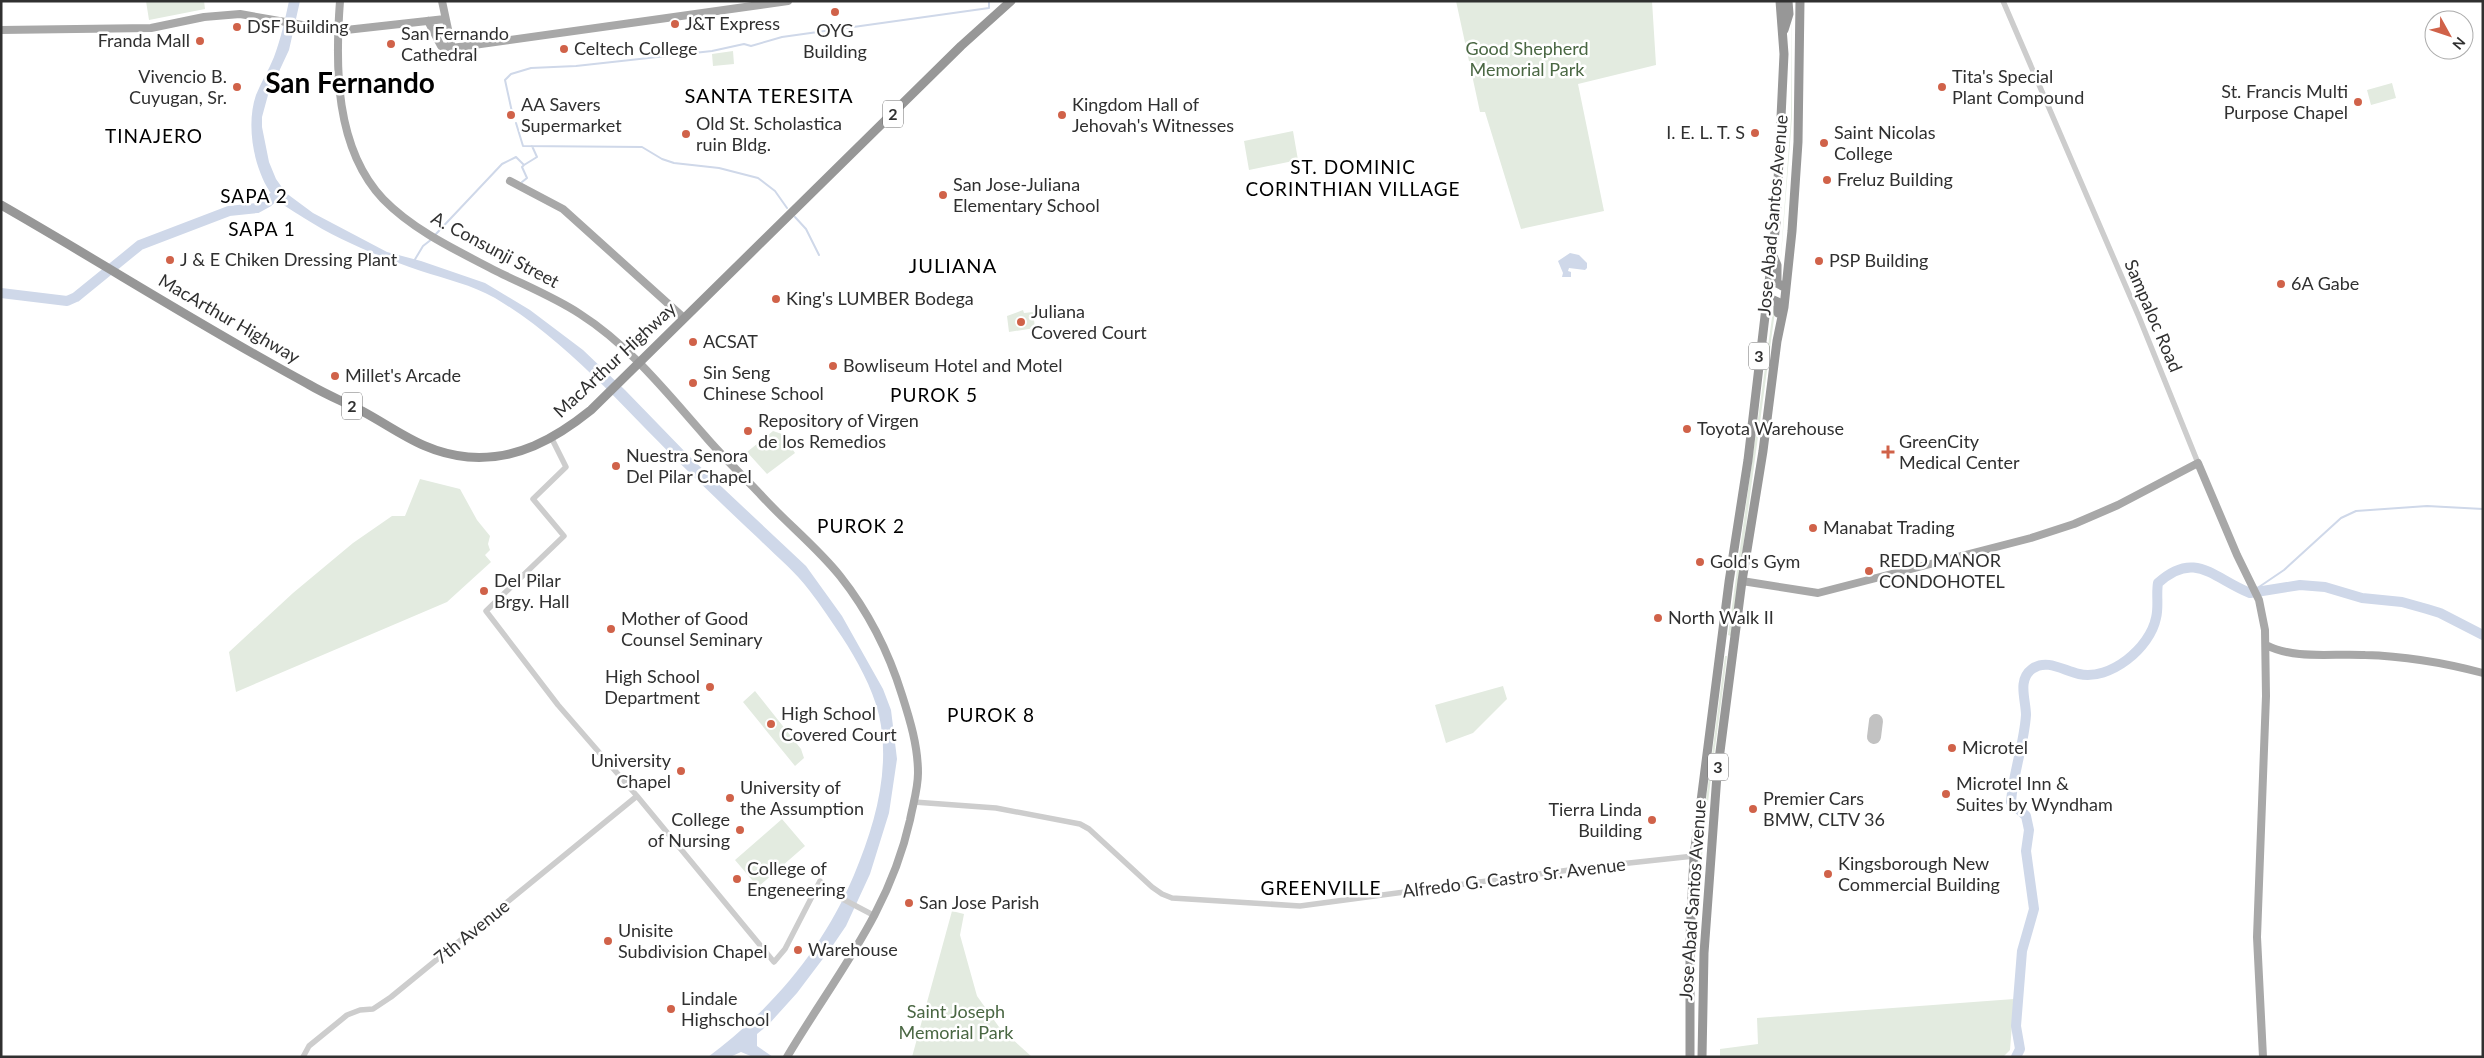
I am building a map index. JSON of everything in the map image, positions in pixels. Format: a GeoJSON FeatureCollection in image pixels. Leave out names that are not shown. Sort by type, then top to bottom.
{"type":"FeatureCollection","features":[{"type":"Feature","properties":{"kind":"highway","name":"MacArthur Highway"},"geometry":{"type":"LineString","coordinates":[[1,205],[308,384],[436,451],[468,457],[493,457],[532,448],[552,439],[591,410],[991,17],[1005,1]]}},
{"type":"Feature","properties":{"kind":"highway","name":"MacArthur Highway"},"geometry":{"type":"LineString","coordinates":[[991,17],[1011,1]]}},
{"type":"Feature","properties":{"kind":"highway","name":"Jose Abad Santos Avenue"},"geometry":{"type":"LineString","coordinates":[[1690,1057],[1690,914],[1694,856],[1722,637],[1748,460],[1772,254],[1777,194],[1784,32],[1780,1]]}},
{"type":"Feature","properties":{"kind":"highway","name":"3"},"geometry":{"type":"LineString","coordinates":[[1784,32],[1789,14],[1788,1]]}},
{"type":"Feature","properties":{"kind":"highway","name":"Jose Abad Santos Avenue"},"geometry":{"type":"LineString","coordinates":[[1702,1057],[1705,936],[1717,775],[1742,581],[1786,288],[1798,142],[1799,4]]}},
{"type":"Feature","properties":{"kind":"highway"},"geometry":{"type":"LineString","coordinates":[[1772,254],[1777,264],[1777,283],[1786,288]]}},
{"type":"Feature","properties":{"kind":"highway"},"geometry":{"type":"LineString","coordinates":[[1767,297],[1778,302],[1778,316],[1782,318]]}},
{"type":"Feature","properties":{"kind":"highway"},"geometry":{"type":"LineString","coordinates":[[1722,637],[1734,638]]}},
{"type":"Feature","properties":{"kind":"highway"},"geometry":{"type":"LineString","coordinates":[[1720,653],[1732,652]]}},
{"type":"Feature","properties":{"kind":"highway"},"geometry":{"type":"LineString","coordinates":[[1690,914],[1707,914]]}},
{"type":"Feature","properties":{"kind":"highway"},"geometry":{"type":"LineString","coordinates":[[1690,936],[1705,936]]}},
{"type":"Feature","properties":{"kind":"main road","name":"A. Consunji Street"},"geometry":{"type":"LineString","coordinates":[[340,1],[337,31],[342,106],[349,140],[368,180],[385,201],[433,236],[579,312],[639,361],[776,512],[824,558],[841,578],[869,622],[895,672],[912,726],[918,776],[914,802],[896,868],[875,916],[842,972],[787,1057]]}},
{"type":"Feature","properties":{"kind":"main road"},"geometry":{"type":"LineString","coordinates":[[442,1],[452,48]]}},
{"type":"Feature","properties":{"kind":"main road"},"geometry":{"type":"LineString","coordinates":[[428,21],[441,46],[452,48],[788,1]]}},
{"type":"Feature","properties":{"kind":"main road"},"geometry":{"type":"LineString","coordinates":[[1,30],[151,28],[204,17],[240,14],[337,31],[445,18]]}},
{"type":"Feature","properties":{"kind":"main road"},"geometry":{"type":"LineString","coordinates":[[510,181],[563,209],[684,318]]}},
{"type":"Feature","properties":{"kind":"main road"},"geometry":{"type":"LineString","coordinates":[[1742,581],[1818,593],[2032,538],[2074,524],[2118,505],[2198,463]]}},
{"type":"Feature","properties":{"kind":"main road","name":"Sampaloc Road"},"geometry":{"type":"LineString","coordinates":[[2198,463],[2257,597],[2262,612],[2266,645],[2256,937],[2262,1057]]}},
{"type":"Feature","properties":{"kind":"main road"},"geometry":{"type":"LineString","coordinates":[[2266,645],[2282,651],[2366,655],[2423,662],[2483,673]]}},
{"type":"Feature","properties":{"kind":"street","name":"Sampaloc Road"},"geometry":{"type":"LineString","coordinates":[[2003,1],[2139,316],[2198,463]]}},
{"type":"Feature","properties":{"kind":"street"},"geometry":{"type":"LineString","coordinates":[[552,439],[566,467],[533,499],[564,536],[486,611],[558,705],[638,796],[774,962],[785,949],[819,884],[875,916]]}},
{"type":"Feature","properties":{"kind":"street","name":"7th Avenue"},"geometry":{"type":"LineString","coordinates":[[303,1057],[309,1046],[347,1014],[373,1009],[391,997],[638,796]]}},
{"type":"Feature","properties":{"kind":"street","name":"Alfredo G. Castro Sr. Avenue"},"geometry":{"type":"LineString","coordinates":[[914,802],[996,808],[1080,824],[1089,828],[1152,887],[1172,898],[1300,906],[1592,867],[1694,856]]}},
{"type":"Feature","properties":{"kind":"green space"},"geometry":{"type":"Polygon","coordinates":[[[146,1],[204,1],[205,9],[149,20],[146,1]]]}},
{"type":"Feature","properties":{"kind":"green space","name":"Good Shepherd Memorial Park"},"geometry":{"type":"Polygon","coordinates":[[[1456,1],[1652,1],[1656,65],[1578,84],[1604,211],[1521,229],[1485,112],[1480,112],[1456,1]]]}},
{"type":"Feature","properties":{"kind":"green space"},"geometry":{"type":"Polygon","coordinates":[[[1792,1],[1792,118],[1779,282],[1791,118],[1792,1]]]}},
{"type":"Feature","properties":{"kind":"green space"},"geometry":{"type":"Polygon","coordinates":[[[733,51],[734,64],[713,66],[712,54],[733,51]]]}},
{"type":"Feature","properties":{"kind":"green space"},"geometry":{"type":"Polygon","coordinates":[[[2392,83],[2396,98],[2371,105],[2367,90],[2392,83]]]}},
{"type":"Feature","properties":{"kind":"green space"},"geometry":{"type":"Polygon","coordinates":[[[1293,131],[1298,160],[1249,170],[1244,141],[1293,131]]]}},
{"type":"Feature","properties":{"kind":"green space"},"geometry":{"type":"Polygon","coordinates":[[[1774,303],[1776,304],[1731,636],[1728,635],[1774,303]]]}},
{"type":"Feature","properties":{"kind":"green space","name":"Juliana Covered Court"},"geometry":{"type":"Polygon","coordinates":[[[1023,310],[1024,313],[1033,312],[1035,328],[1009,332],[1007,316],[1023,310]]]}},
{"type":"Feature","properties":{"kind":"green space"},"geometry":{"type":"Polygon","coordinates":[[[773,431],[782,434],[795,453],[767,474],[747,452],[773,431]]]}},
{"type":"Feature","properties":{"kind":"green space"},"geometry":{"type":"Polygon","coordinates":[[[420,479],[460,489],[477,520],[490,536],[488,544],[490,550],[485,555],[491,562],[447,602],[236,692],[229,652],[293,593],[353,543],[392,516],[405,516],[420,479]]]}},
{"type":"Feature","properties":{"kind":"green space"},"geometry":{"type":"Polygon","coordinates":[[[1725,656],[1727,656],[1707,813],[1698,907],[1695,907],[1702,830],[1725,656]]]}},
{"type":"Feature","properties":{"kind":"green space"},"geometry":{"type":"Polygon","coordinates":[[[1503,686],[1507,699],[1473,733],[1446,743],[1435,705],[1503,686]]]}},
{"type":"Feature","properties":{"kind":"green space","name":"High School Covered Court"},"geometry":{"type":"Polygon","coordinates":[[[755,691],[801,749],[804,758],[795,766],[743,702],[755,691]]]}},
{"type":"Feature","properties":{"kind":"green space"},"geometry":{"type":"Polygon","coordinates":[[[782,819],[805,846],[758,887],[735,860],[782,819]]]}},
{"type":"Feature","properties":{"kind":"green space","name":"Saint Joseph Memorial Park"},"geometry":{"type":"Polygon","coordinates":[[[952,911],[964,914],[960,935],[977,996],[999,1027],[1032,1057],[912,1057],[952,911]]]}},
{"type":"Feature","properties":{"kind":"green space"},"geometry":{"type":"Polygon","coordinates":[[[2014,999],[2010,1050],[2003,1057],[1720,1057],[1720,1049],[1758,1044],[1757,1018],[2014,999]]]}},
{"type":"Feature","properties":{"kind":"water"},"geometry":{"type":"Polygon","coordinates":[[[289,1],[300,1],[289,50],[268,95],[262,117],[262,127],[269,162],[276,179],[286,193],[313,213],[387,252],[421,261],[485,283],[530,310],[583,350],[691,458],[806,566],[842,616],[883,689],[891,710],[897,759],[889,813],[870,874],[846,926],[797,993],[769,1024],[757,1034],[757,1046],[773,1057],[753,1057],[741,1052],[730,1057],[708,1057],[753,1019],[793,976],[827,928],[854,875],[874,817],[882,776],[882,735],[879,715],[868,684],[842,637],[818,601],[798,576],[668,452],[598,381],[549,336],[523,316],[486,293],[406,266],[361,248],[318,226],[273,196],[264,182],[255,158],[252,132],[253,106],[256,95],[272,62],[283,29],[289,1]]]}},
{"type":"Feature","properties":{"kind":"water"},"geometry":{"type":"Polygon","coordinates":[[[1570,253],[1579,255],[1587,263],[1587,268],[1585,270],[1569,268],[1568,271],[1571,272],[1571,277],[1562,277],[1563,273],[1558,261],[1570,253]]]}},
{"type":"Feature","properties":{"kind":"waterway"},"geometry":{"type":"LineString","coordinates":[[512,112],[505,80],[511,74],[531,68],[576,66],[712,51],[744,44],[751,46],[782,37],[989,8],[989,1]]}},
{"type":"Feature","properties":{"kind":"waterway"},"geometry":{"type":"LineString","coordinates":[[516,123],[523,146],[642,147],[662,159],[674,163],[719,168],[758,178],[775,191],[787,208]]}},
{"type":"Feature","properties":{"kind":"waterway"},"geometry":{"type":"LineString","coordinates":[[524,165],[537,157],[532,146]]}},
{"type":"Feature","properties":{"kind":"waterway"},"geometry":{"type":"LineString","coordinates":[[435,235],[502,164],[516,157],[524,165]]}},
{"type":"Feature","properties":{"kind":"waterway"},"geometry":{"type":"LineString","coordinates":[[522,182],[527,178],[522,167],[524,165]]}},
{"type":"Feature","properties":{"kind":"waterway"},"geometry":{"type":"LineString","coordinates":[[1,293],[67,301],[76,297],[140,245],[229,211],[257,208],[268,202],[278,193]]}},
{"type":"Feature","properties":{"kind":"waterway"},"geometry":{"type":"LineString","coordinates":[[795,217],[806,229],[819,255]]}},
{"type":"Feature","properties":{"kind":"waterway"},"geometry":{"type":"LineString","coordinates":[[414,261],[423,246],[432,239]]}},
{"type":"Feature","properties":{"kind":"waterway"},"geometry":{"type":"LineString","coordinates":[[2256,589],[2284,570],[2341,518],[2356,511],[2427,506],[2483,509]]}},
{"type":"Feature","properties":{"kind":"waterway"},"geometry":{"type":"LineString","coordinates":[[2016,1057],[2020,1049],[2016,1026],[2022,951],[2034,909],[2026,851],[2029,830],[2026,816],[2011,802],[2025,726],[2026,715],[2023,690],[2027,674],[2032,669],[2038,666],[2050,665],[2079,674],[2091,675],[2103,672],[2127,660],[2146,640],[2152,629],[2157,614],[2158,583],[2171,573],[2183,568],[2204,570],[2250,593],[2300,585],[2325,587],[2362,598],[2402,602],[2440,613],[2483,635]]}},
{"type":"Feature","properties":{"kind":"taxiway"},"geometry":{"type":"LineString","coordinates":[[1874,737],[1876,721]]}},
{"type":"Feature","properties":{"kind":"place","name":"OYG Building"},"geometry":{"type":"Point","coordinates":[835,12]}},
{"type":"Feature","properties":{"kind":"place","name":"J&T Express"},"geometry":{"type":"Point","coordinates":[675,24]}},
{"type":"Feature","properties":{"kind":"place","name":"DSF Building"},"geometry":{"type":"Point","coordinates":[237,27]}},
{"type":"Feature","properties":{"kind":"place","name":"Franda Mall"},"geometry":{"type":"Point","coordinates":[200,41]}},
{"type":"Feature","properties":{"kind":"place","name":"San Fernando Cathedral"},"geometry":{"type":"Point","coordinates":[391,44]}},
{"type":"Feature","properties":{"kind":"place","name":"Celtech College"},"geometry":{"type":"Point","coordinates":[564,49]}},
{"type":"Feature","properties":{"kind":"place","name":"Vivencio B. Cuyugan, Sr."},"geometry":{"type":"Point","coordinates":[237,87]}},
{"type":"Feature","properties":{"kind":"place","name":"Tita's Special Plant Compound"},"geometry":{"type":"Point","coordinates":[1942,87]}},
{"type":"Feature","properties":{"kind":"place","name":"St. Francis Multi Purpose Chapel"},"geometry":{"type":"Point","coordinates":[2358,102]}},
{"type":"Feature","properties":{"kind":"place","name":"AA Savers Supermarket"},"geometry":{"type":"Point","coordinates":[511,115]}},
{"type":"Feature","properties":{"kind":"place","name":"Kingdom Hall of Jehovah's Witnesses"},"geometry":{"type":"Point","coordinates":[1062,115]}},
{"type":"Feature","properties":{"kind":"place","name":"I. E. L. T. S"},"geometry":{"type":"Point","coordinates":[1755,133]}},
{"type":"Feature","properties":{"kind":"place","name":"Old St. Scholastica ruin Bldg."},"geometry":{"type":"Point","coordinates":[686,134]}},
{"type":"Feature","properties":{"kind":"place","name":"Saint Nicolas College"},"geometry":{"type":"Point","coordinates":[1824,143]}},
{"type":"Feature","properties":{"kind":"place","name":"Freluz Building"},"geometry":{"type":"Point","coordinates":[1827,180]}},
{"type":"Feature","properties":{"kind":"place","name":"San Jose-Juliana Elementary School"},"geometry":{"type":"Point","coordinates":[943,195]}},
{"type":"Feature","properties":{"kind":"place","name":"J & E Chiken Dressing Plant"},"geometry":{"type":"Point","coordinates":[170,260]}},
{"type":"Feature","properties":{"kind":"place","name":"PSP Building"},"geometry":{"type":"Point","coordinates":[1819,261]}},
{"type":"Feature","properties":{"kind":"place","name":"6A Gabe"},"geometry":{"type":"Point","coordinates":[2281,284]}},
{"type":"Feature","properties":{"kind":"place","name":"King's LUMBER Bodega"},"geometry":{"type":"Point","coordinates":[776,299]}},
{"type":"Feature","properties":{"kind":"place","name":"Juliana Covered Court"},"geometry":{"type":"Point","coordinates":[1021,322]}},
{"type":"Feature","properties":{"kind":"place","name":"ACSAT"},"geometry":{"type":"Point","coordinates":[693,342]}},
{"type":"Feature","properties":{"kind":"place","name":"Bowliseum Hotel and Motel"},"geometry":{"type":"Point","coordinates":[833,366]}},
{"type":"Feature","properties":{"kind":"place","name":"Millet's Arcade"},"geometry":{"type":"Point","coordinates":[335,376]}},
{"type":"Feature","properties":{"kind":"place","name":"Sin Seng Chinese School"},"geometry":{"type":"Point","coordinates":[693,383]}},
{"type":"Feature","properties":{"kind":"place","name":"Toyota Warehouse"},"geometry":{"type":"Point","coordinates":[1687,429]}},
{"type":"Feature","properties":{"kind":"place","name":"Repository of Virgen de los Remedios"},"geometry":{"type":"Point","coordinates":[748,431]}},
{"type":"Feature","properties":{"kind":"place","name":"GreenCity Medical Center"},"geometry":{"type":"Point","coordinates":[1888,452]}},
{"type":"Feature","properties":{"kind":"place","name":"Nuestra Senora Del Pilar Chapel"},"geometry":{"type":"Point","coordinates":[616,466]}},
{"type":"Feature","properties":{"kind":"place","name":"Manabat Trading"},"geometry":{"type":"Point","coordinates":[1813,528]}},
{"type":"Feature","properties":{"kind":"place","name":"Gold's Gym"},"geometry":{"type":"Point","coordinates":[1700,562]}},
{"type":"Feature","properties":{"kind":"place","name":"REDD MANOR CONDOHOTEL"},"geometry":{"type":"Point","coordinates":[1869,571]}},
{"type":"Feature","properties":{"kind":"place","name":"Del Pilar Brgy. Hall"},"geometry":{"type":"Point","coordinates":[484,591]}},
{"type":"Feature","properties":{"kind":"place","name":"North Walk II"},"geometry":{"type":"Point","coordinates":[1658,618]}},
{"type":"Feature","properties":{"kind":"place","name":"Mother of Good Counsel Seminary"},"geometry":{"type":"Point","coordinates":[611,629]}},
{"type":"Feature","properties":{"kind":"place","name":"High School Department"},"geometry":{"type":"Point","coordinates":[710,687]}},
{"type":"Feature","properties":{"kind":"place","name":"High School Covered Court"},"geometry":{"type":"Point","coordinates":[771,724]}},
{"type":"Feature","properties":{"kind":"place","name":"Microtel"},"geometry":{"type":"Point","coordinates":[1952,748]}},
{"type":"Feature","properties":{"kind":"place","name":"University Chapel"},"geometry":{"type":"Point","coordinates":[681,771]}},
{"type":"Feature","properties":{"kind":"place","name":"Microtel Inn & Suites by Wyndham"},"geometry":{"type":"Point","coordinates":[1946,794]}},
{"type":"Feature","properties":{"kind":"place","name":"University of the Assumption"},"geometry":{"type":"Point","coordinates":[730,798]}},
{"type":"Feature","properties":{"kind":"place","name":"Premier Cars BMW, CLTV 36"},"geometry":{"type":"Point","coordinates":[1753,809]}},
{"type":"Feature","properties":{"kind":"place","name":"Tierra Linda Building"},"geometry":{"type":"Point","coordinates":[1652,820]}},
{"type":"Feature","properties":{"kind":"place","name":"College of Nursing"},"geometry":{"type":"Point","coordinates":[740,830]}},
{"type":"Feature","properties":{"kind":"place","name":"Kingsborough New Commercial Building"},"geometry":{"type":"Point","coordinates":[1828,874]}},
{"type":"Feature","properties":{"kind":"place","name":"College of Engeneering"},"geometry":{"type":"Point","coordinates":[737,879]}},
{"type":"Feature","properties":{"kind":"place","name":"San Jose Parish"},"geometry":{"type":"Point","coordinates":[909,903]}},
{"type":"Feature","properties":{"kind":"place","name":"Unisite Subdivision Chapel"},"geometry":{"type":"Point","coordinates":[608,941]}},
{"type":"Feature","properties":{"kind":"place","name":"Warehouse"},"geometry":{"type":"Point","coordinates":[798,950]}},
{"type":"Feature","properties":{"kind":"place","name":"Lindale Highschool"},"geometry":{"type":"Point","coordinates":[671,1009]}},
{"type":"Feature","properties":{"kind":"district","name":"San Fernando"},"geometry":{"type":"Point","coordinates":[350,83]}},
{"type":"Feature","properties":{"kind":"district","name":"SANTA TERESITA"},"geometry":{"type":"Point","coordinates":[769,96]}},
{"type":"Feature","properties":{"kind":"district","name":"TINAJERO"},"geometry":{"type":"Point","coordinates":[154,136]}},
{"type":"Feature","properties":{"kind":"district","name":"ST. DOMINIC CORINTHIAN VILLAGE"},"geometry":{"type":"Point","coordinates":[1353,178]}},
{"type":"Feature","properties":{"kind":"district","name":"SAPA 2"},"geometry":{"type":"Point","coordinates":[254,196]}},
{"type":"Feature","properties":{"kind":"district","name":"SAPA 1"},"geometry":{"type":"Point","coordinates":[262,229]}},
{"type":"Feature","properties":{"kind":"district","name":"JULIANA"},"geometry":{"type":"Point","coordinates":[953,266]}},
{"type":"Feature","properties":{"kind":"district","name":"PUROK 5"},"geometry":{"type":"Point","coordinates":[934,395]}},
{"type":"Feature","properties":{"kind":"district","name":"PUROK 2"},"geometry":{"type":"Point","coordinates":[861,526]}},
{"type":"Feature","properties":{"kind":"district","name":"PUROK 8"},"geometry":{"type":"Point","coordinates":[991,715]}},
{"type":"Feature","properties":{"kind":"district","name":"GREENVILLE"},"geometry":{"type":"Point","coordinates":[1321,888]}}]}
